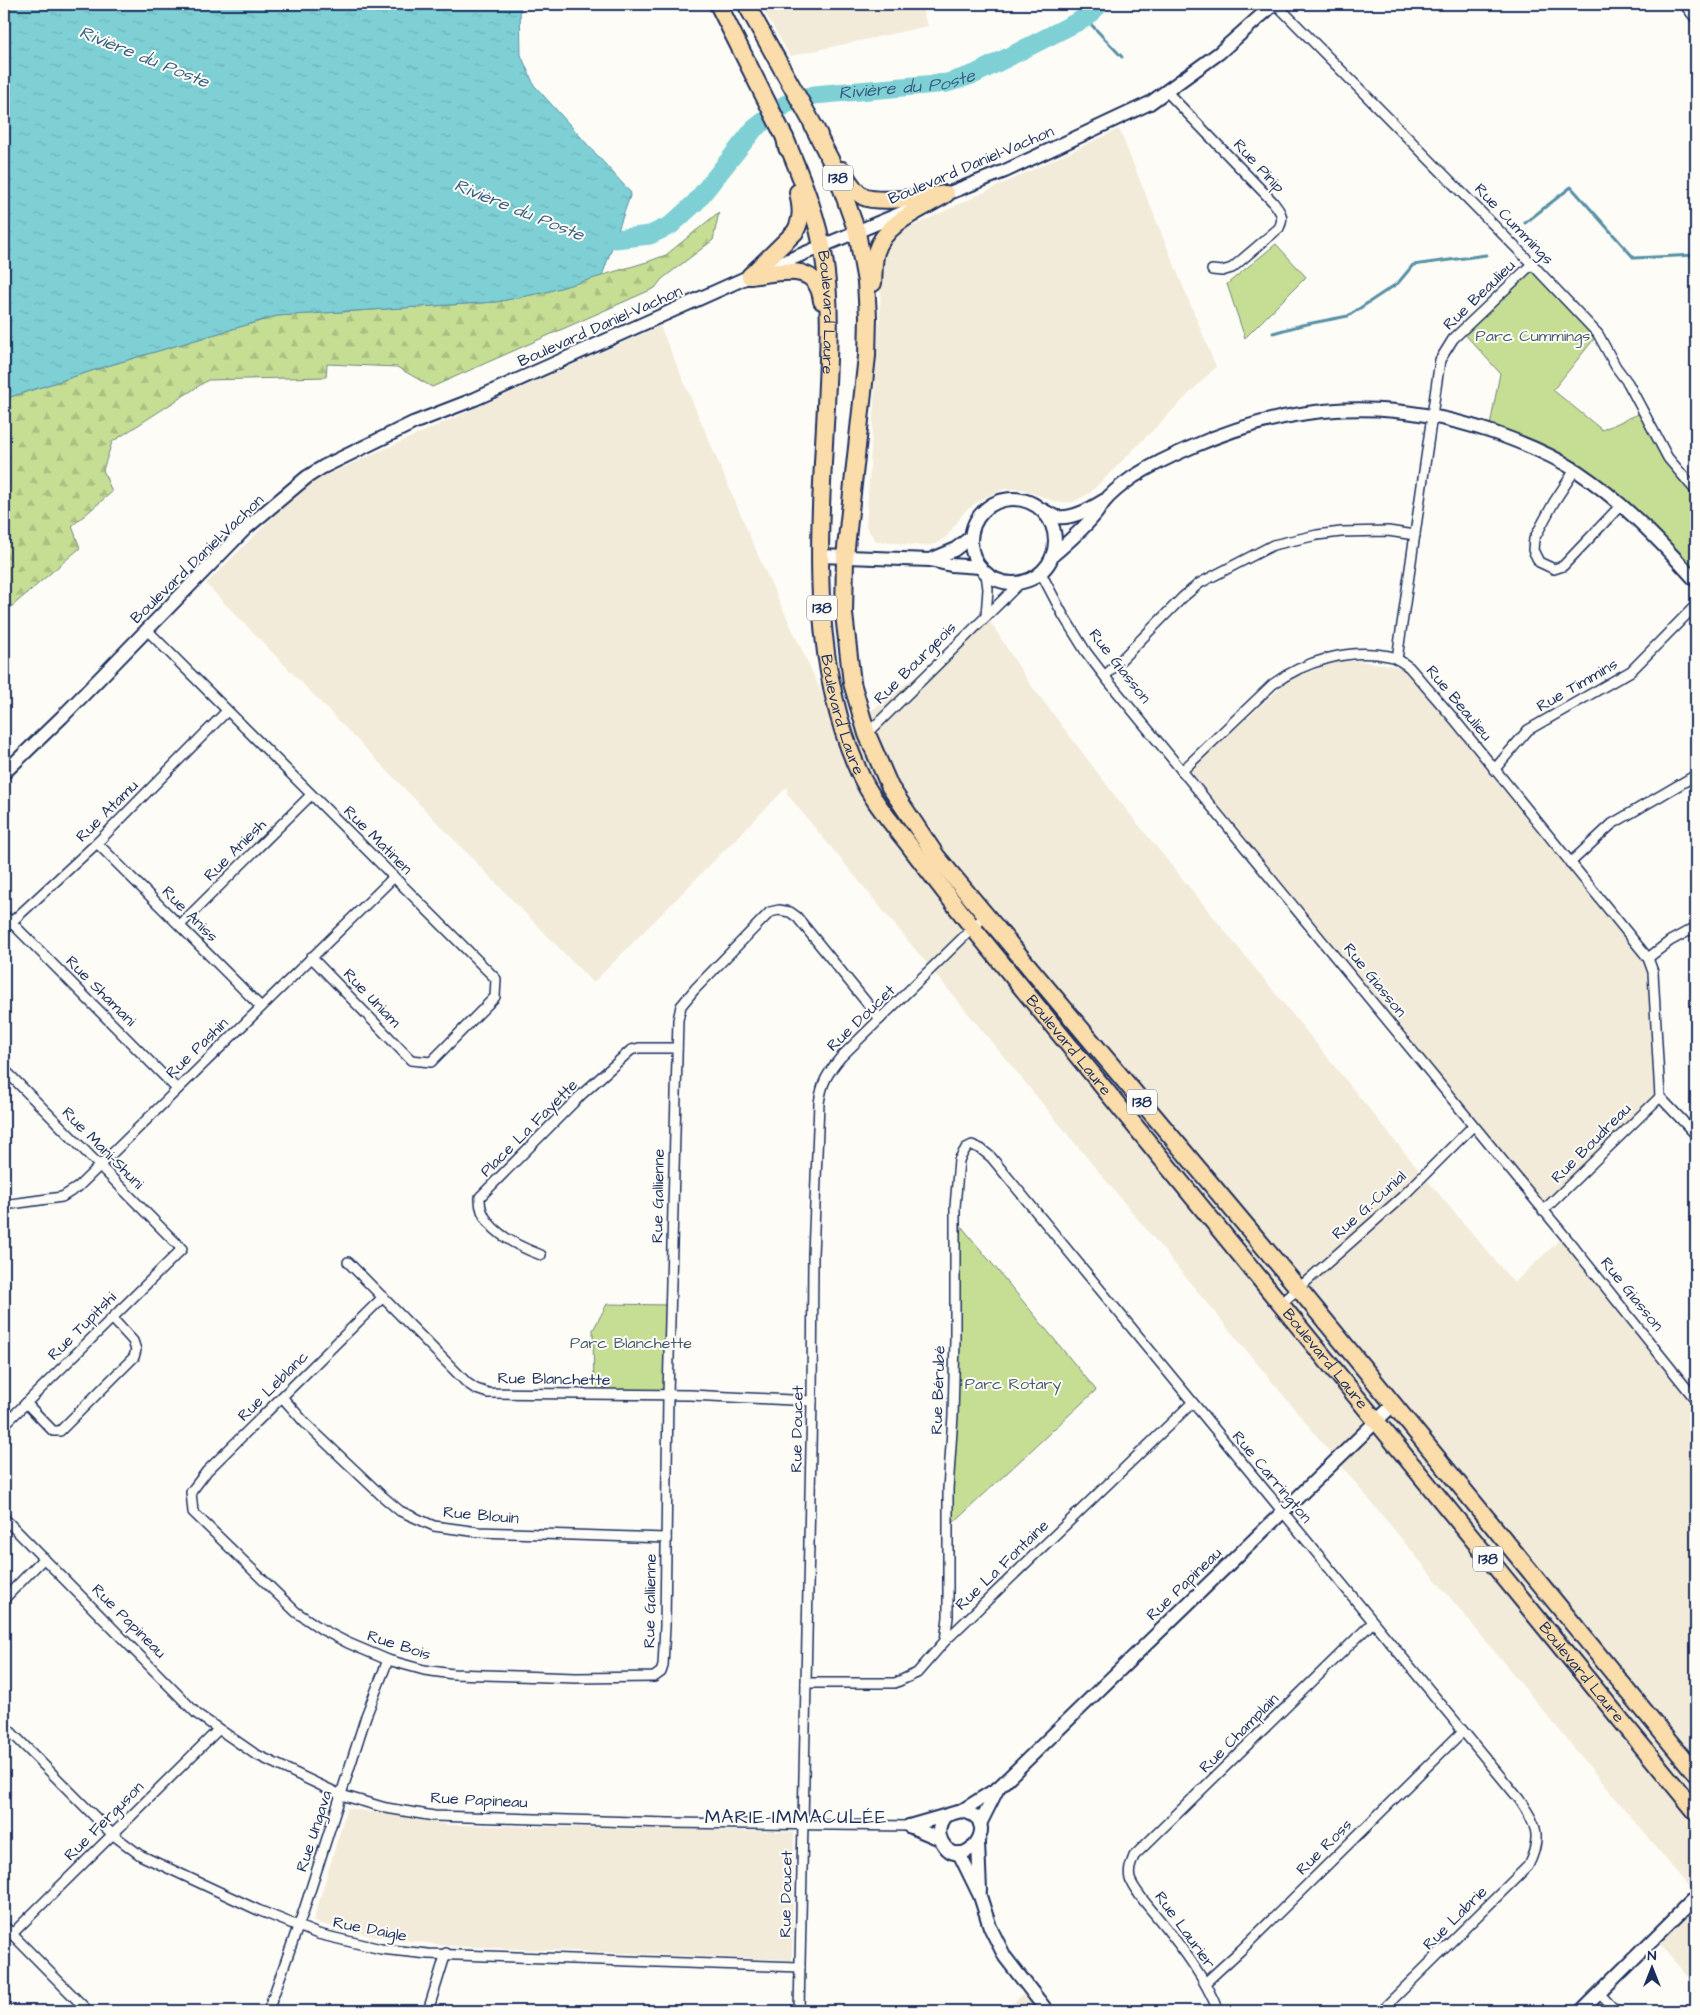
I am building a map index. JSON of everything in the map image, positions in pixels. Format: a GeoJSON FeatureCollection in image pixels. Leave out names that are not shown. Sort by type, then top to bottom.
{"type":"FeatureCollection","features":[{"type":"Feature","properties":{"kind":"highway","name":"138"},"geometry":{"type":"LineString","coordinates":[[718,4],[785,138]]}},
{"type":"Feature","properties":{"kind":"highway","name":"138"},"geometry":{"type":"LineString","coordinates":[[746,4],[813,126]]}},
{"type":"Feature","properties":{"kind":"highway"},"geometry":{"type":"LineString","coordinates":[[813,126],[852,186],[866,198],[880,200],[946,194]]}},
{"type":"Feature","properties":{"kind":"highway","name":"Boulevard Laure"},"geometry":{"type":"LineString","coordinates":[[813,126],[834,167],[857,232],[866,282],[868,317],[866,365],[845,557],[844,614],[852,683],[867,734],[890,787],[938,857],[1394,1404],[1696,1774]]}},
{"type":"Feature","properties":{"kind":"highway"},"geometry":{"type":"LineString","coordinates":[[750,276],[787,240],[800,224],[800,199],[785,138]]}},
{"type":"Feature","properties":{"kind":"highway","name":"Boulevard Laure"},"geometry":{"type":"LineString","coordinates":[[785,138],[804,184],[822,246],[828,294],[829,347],[820,556],[826,651],[844,730],[859,772],[879,807],[974,928],[1282,1303],[1375,1422],[1696,1812]]}},
{"type":"Feature","properties":{"kind":"highway"},"geometry":{"type":"LineString","coordinates":[[868,317],[875,254],[883,236],[890,228],[946,194]]}},
{"type":"Feature","properties":{"kind":"highway"},"geometry":{"type":"LineString","coordinates":[[750,276],[794,271],[802,272],[815,281],[822,296],[829,347]]}},
{"type":"Feature","properties":{"kind":"street","name":"Boulevard Daniel-Vachon"},"geometry":{"type":"LineString","coordinates":[[4,772],[147,630],[245,529],[307,477],[323,467],[413,423],[572,356],[750,276],[1014,167],[1150,103],[1219,53],[1275,4]]}},
{"type":"Feature","properties":{"kind":"street","name":"Rue Cummings"},"geometry":{"type":"LineString","coordinates":[[1275,4],[1532,264],[1598,334],[1616,367],[1628,383],[1668,458],[1696,491]]}},
{"type":"Feature","properties":{"kind":"street"},"geometry":{"type":"LineString","coordinates":[[1684,4],[1696,18]]}},
{"type":"Feature","properties":{"kind":"street","name":"Rue Pinip"},"geometry":{"type":"LineString","coordinates":[[1167,92],[1273,202],[1282,215],[1282,222],[1279,228],[1232,268],[1222,271],[1212,270]]}},
{"type":"Feature","properties":{"kind":"street","name":"Rue Beaulieu"},"geometry":{"type":"LineString","coordinates":[[1532,264],[1462,331],[1445,350],[1438,368],[1397,659],[1409,667],[1648,958],[1653,972],[1660,1097]]}},
{"type":"Feature","properties":{"kind":"street"},"geometry":{"type":"LineString","coordinates":[[986,616],[988,589],[983,571],[974,558],[971,537],[974,524],[981,514],[997,503],[1016,499],[1029,502],[1058,517],[1072,515],[1086,511],[1105,500],[1135,476],[1162,461],[1204,442],[1257,423],[1302,413],[1333,410],[1386,409],[1432,415],[1462,422],[1514,440],[1575,470],[1622,504],[1696,581]]}},
{"type":"Feature","properties":{"kind":"street"},"geometry":{"type":"LineString","coordinates":[[1575,470],[1554,502],[1534,539],[1533,550],[1539,562],[1554,569],[1563,566],[1622,504]]}},
{"type":"Feature","properties":{"kind":"street"},"geometry":{"type":"LineString","coordinates":[[820,556],[930,560],[983,571],[996,580],[1020,583],[1041,573],[1052,556],[1094,517],[1105,500]]}},
{"type":"Feature","properties":{"kind":"street"},"geometry":{"type":"LineString","coordinates":[[1040,509],[1049,519],[1054,531],[1055,544],[1052,556]]}},
{"type":"Feature","properties":{"kind":"street"},"geometry":{"type":"LineString","coordinates":[[1105,676],[1183,597],[1200,583],[1274,545],[1316,535],[1341,532],[1388,531],[1415,535]]}},
{"type":"Feature","properties":{"kind":"street"},"geometry":{"type":"LineString","coordinates":[[930,560],[954,550],[971,537]]}},
{"type":"Feature","properties":{"kind":"street","name":"Rue Giasson"},"geometry":{"type":"LineString","coordinates":[[1041,573],[1063,615],[1086,652],[1105,676],[1696,1400]]}},
{"type":"Feature","properties":{"kind":"street","name":"Rue Bourgeois"},"geometry":{"type":"LineString","coordinates":[[867,734],[1020,583]]}},
{"type":"Feature","properties":{"kind":"street","name":"Rue Timmins"},"geometry":{"type":"LineString","coordinates":[[1494,770],[1528,730],[1631,672],[1696,605]]}},
{"type":"Feature","properties":{"kind":"street","name":"Rue Matinen"},"geometry":{"type":"LineString","coordinates":[[147,630],[496,979],[495,997],[431,1062],[411,1060]]}},
{"type":"Feature","properties":{"kind":"street"},"geometry":{"type":"LineString","coordinates":[[1182,771],[1273,684],[1289,672],[1331,658],[1355,654],[1390,656],[1397,659]]}},
{"type":"Feature","properties":{"kind":"street","name":"Rue Atamu"},"geometry":{"type":"LineString","coordinates":[[4,929],[7,918],[97,843],[227,711]]}},
{"type":"Feature","properties":{"kind":"street"},"geometry":{"type":"LineString","coordinates":[[1570,863],[1612,824],[1696,775]]}},
{"type":"Feature","properties":{"kind":"street","name":"Rue Aniesh"},"geometry":{"type":"LineString","coordinates":[[180,925],[311,795]]}},
{"type":"Feature","properties":{"kind":"street","name":"Rue Aniss"},"geometry":{"type":"LineString","coordinates":[[97,843],[261,1007]]}},
{"type":"Feature","properties":{"kind":"street","name":"Rue Pashin"},"geometry":{"type":"LineString","coordinates":[[4,1205],[62,1197],[78,1187],[394,877]]}},
{"type":"Feature","properties":{"kind":"street","name":"Rue Gallienne"},"geometry":{"type":"LineString","coordinates":[[658,1675],[663,1666],[677,1048],[681,1006],[770,912],[779,910],[790,912],[797,917],[880,1019]]}},
{"type":"Feature","properties":{"kind":"street","name":"Rue Doucet"},"geometry":{"type":"LineString","coordinates":[[799,2011],[812,1401],[813,1255],[821,1088],[824,1078],[841,1057],[974,928],[986,914]]}},
{"type":"Feature","properties":{"kind":"street","name":"Rue Shamani"},"geometry":{"type":"LineString","coordinates":[[7,918],[177,1089]]}},
{"type":"Feature","properties":{"kind":"street"},"geometry":{"type":"LineString","coordinates":[[1648,958],[1670,941],[1696,927]]}},
{"type":"Feature","properties":{"kind":"street","name":"Rue Uniam"},"geometry":{"type":"LineString","coordinates":[[312,958],[411,1060]]}},
{"type":"Feature","properties":{"kind":"street","name":"Place La Fayette"},"geometry":{"type":"LineString","coordinates":[[541,1255],[520,1247],[491,1224],[480,1206],[480,1197],[580,1096],[631,1050],[639,1048],[677,1048]]}},
{"type":"Feature","properties":{"kind":"street","name":"Rue Mani-Shuni"},"geometry":{"type":"LineString","coordinates":[[4,1069],[182,1249]]}},
{"type":"Feature","properties":{"kind":"street"},"geometry":{"type":"LineString","coordinates":[[1660,1097],[1696,1135]]}},
{"type":"Feature","properties":{"kind":"street","name":"Rue Boudreau"},"geometry":{"type":"LineString","coordinates":[[1543,1212],[1660,1097]]}},
{"type":"Feature","properties":{"kind":"street","name":"Rue G.-Cunial"},"geometry":{"type":"LineString","coordinates":[[1282,1303],[1402,1196],[1473,1126]]}},
{"type":"Feature","properties":{"kind":"street","name":"Rue Carrington"},"geometry":{"type":"LineString","coordinates":[[972,1145],[991,1157],[1463,1731],[1527,1811],[1536,1825],[1535,1837]]}},
{"type":"Feature","properties":{"kind":"street","name":"Rue Bérubé"},"geometry":{"type":"LineString","coordinates":[[946,1641],[948,1617],[948,1489],[953,1416],[955,1339],[955,1207],[959,1160],[966,1148],[972,1145]]}},
{"type":"Feature","properties":{"kind":"street","name":"Rue Tupitshi"},"geometry":{"type":"LineString","coordinates":[[4,1425],[182,1249]]}},
{"type":"Feature","properties":{"kind":"street","name":"Rue Blanchette"},"geometry":{"type":"LineString","coordinates":[[348,1262],[476,1390],[488,1393],[668,1395],[812,1401]]}},
{"type":"Feature","properties":{"kind":"street","name":"Rue Leblanc"},"geometry":{"type":"LineString","coordinates":[[191,1499],[191,1492],[207,1471],[383,1297]]}},
{"type":"Feature","properties":{"kind":"street"},"geometry":{"type":"LineString","coordinates":[[26,1403],[53,1430],[60,1431],[134,1357],[136,1350],[133,1341],[112,1318]]}},
{"type":"Feature","properties":{"kind":"street","name":"Rue Blouin"},"geometry":{"type":"LineString","coordinates":[[282,1397],[305,1423],[387,1500],[400,1511],[434,1526],[478,1532],[666,1538]]}},
{"type":"Feature","properties":{"kind":"street","name":"Rue La Fontaine"},"geometry":{"type":"LineString","coordinates":[[806,1683],[895,1683],[917,1673],[946,1641],[1192,1403]]}},
{"type":"Feature","properties":{"kind":"street","name":"Rue Papineau"},"geometry":{"type":"LineString","coordinates":[[998,1788],[1394,1404]]}},
{"type":"Feature","properties":{"kind":"street","name":"Rue Bois"},"geometry":{"type":"LineString","coordinates":[[191,1499],[193,1512],[296,1612],[323,1630],[388,1660],[424,1670],[453,1674],[632,1678],[654,1678],[658,1675]]}},
{"type":"Feature","properties":{"kind":"street","name":"Rue Papineau"},"geometry":{"type":"LineString","coordinates":[[4,1518],[197,1714],[255,1754],[341,1795],[386,1808],[434,1816],[909,1826]]}},
{"type":"Feature","properties":{"kind":"street"},"geometry":{"type":"LineString","coordinates":[[4,1599],[44,1558]]}},
{"type":"Feature","properties":{"kind":"street","name":"Rue Champlain"},"geometry":{"type":"LineString","coordinates":[[1130,1867],[1134,1856],[1373,1622]]}},
{"type":"Feature","properties":{"kind":"street","name":"Rue Ungava"},"geometry":{"type":"LineString","coordinates":[[268,2011],[366,1716],[388,1660]]}},
{"type":"Feature","properties":{"kind":"street","name":"Rue Daigle"},"geometry":{"type":"LineString","coordinates":[[4,1725],[112,1834],[140,1856],[258,1910],[318,1934],[381,1949],[428,1954],[499,1958],[800,1967]]}},
{"type":"Feature","properties":{"kind":"street","name":"Rue Ferguson"},"geometry":{"type":"LineString","coordinates":[[12,1934],[218,1730]]}},
{"type":"Feature","properties":{"kind":"street","name":"Rue Ross"},"geometry":{"type":"LineString","coordinates":[[1205,1983],[1241,1950],[1463,1731]]}},
{"type":"Feature","properties":{"kind":"street"},"geometry":{"type":"LineString","coordinates":[[909,1826],[960,1810],[998,1788]]}},
{"type":"Feature","properties":{"kind":"street"},"geometry":{"type":"LineString","coordinates":[[980,1896],[978,1843],[980,1824],[998,1788]]}},
{"type":"Feature","properties":{"kind":"street"},"geometry":{"type":"LineString","coordinates":[[960,1810],[972,1814],[980,1824]]}},
{"type":"Feature","properties":{"kind":"street"},"geometry":{"type":"LineString","coordinates":[[940,1839],[939,1827],[945,1816]]}},
{"type":"Feature","properties":{"kind":"street"},"geometry":{"type":"LineString","coordinates":[[909,1826],[940,1839],[947,1848],[959,1853],[966,1852],[978,1843]]}},
{"type":"Feature","properties":{"kind":"street","name":"Rue Labrie"},"geometry":{"type":"LineString","coordinates":[[1381,2011],[1528,1866],[1534,1852],[1535,1837]]}},
{"type":"Feature","properties":{"kind":"street"},"geometry":{"type":"LineString","coordinates":[[959,1853],[980,1896],[990,1927],[1005,1957],[1047,2011]]}},
{"type":"Feature","properties":{"kind":"street","name":"Rue Laurier"},"geometry":{"type":"LineString","coordinates":[[1130,1867],[1130,1879],[1140,1895],[1185,1952],[1205,1983],[1218,2011]]}},
{"type":"Feature","properties":{"kind":"street"},"geometry":{"type":"LineString","coordinates":[[1581,2011],[1696,1897]]}},
{"type":"Feature","properties":{"kind":"street"},"geometry":{"type":"LineString","coordinates":[[4,1926],[88,2011]]}},
{"type":"Feature","properties":{"kind":"street"},"geometry":{"type":"LineString","coordinates":[[428,2011],[446,1954]]}},
{"type":"Feature","properties":{"kind":"street"},"geometry":{"type":"LineString","coordinates":[[1599,1994],[1616,2011]]}},
{"type":"Feature","properties":{"kind":"shaded area"},"geometry":{"type":"Polygon","coordinates":[[[760,4],[920,4],[928,26],[790,56],[760,4]]]}},
{"type":"Feature","properties":{"kind":"shaded area"},"geometry":{"type":"Polygon","coordinates":[[[1119,129],[1216,367],[1090,493],[1073,502],[1059,503],[1022,489],[1005,489],[985,497],[965,511],[947,536],[936,544],[924,546],[876,541],[866,526],[882,262],[887,248],[902,231],[1119,129]]]}},
{"type":"Feature","properties":{"kind":"shaded area"},"geometry":{"type":"Polygon","coordinates":[[[660,326],[761,562],[841,734],[989,620],[1028,681],[1116,797],[1422,1174],[1514,1283],[1567,1233],[1696,1388],[1696,1986],[1651,1935],[1693,1892],[787,794],[788,786],[593,983],[206,584],[281,509],[311,482],[660,326]]]}},
{"type":"Feature","properties":{"kind":"shaded area"},"geometry":{"type":"Polygon","coordinates":[[[1338,661],[1390,665],[1406,670],[1643,958],[1647,967],[1650,981],[1655,1096],[1543,1206],[1190,770],[1289,680],[1338,661]]]}},
{"type":"Feature","properties":{"kind":"shaded area"},"geometry":{"type":"Polygon","coordinates":[[[347,1808],[449,1825],[794,1832],[792,1960],[449,1946],[368,1935],[313,1922],[347,1808]]]}},
{"type":"Feature","properties":{"kind":"shaded area"},"geometry":{"type":"Polygon","coordinates":[[[1025,1992],[1039,2011],[1004,2011],[1025,1992]]]}},
{"type":"Feature","properties":{"kind":"green space"},"geometry":{"type":"Polygon","coordinates":[[[719,212],[713,240],[662,279],[655,288],[432,387],[397,367],[327,364],[326,377],[208,380],[112,442],[103,470],[112,492],[72,526],[80,548],[4,613],[4,399],[107,366],[277,316],[496,302],[546,292],[666,255],[719,212]]]}},
{"type":"Feature","properties":{"kind":"green space"},"geometry":{"type":"Polygon","coordinates":[[[1276,244],[1306,277],[1245,338],[1227,284],[1276,244]]]}},
{"type":"Feature","properties":{"kind":"green space","name":"Parc Cummings"},"geometry":{"type":"Polygon","coordinates":[[[1532,264],[1598,334],[1553,390],[1602,430],[1643,412],[1696,491],[1696,581],[1599,486],[1489,431],[1500,373],[1462,331],[1532,264]]]}},
{"type":"Feature","properties":{"kind":"green space","name":"Parc Rotary"},"geometry":{"type":"Polygon","coordinates":[[[957,1221],[1096,1390],[951,1525],[957,1221]]]}},
{"type":"Feature","properties":{"kind":"green space","name":"Parc Blanchette"},"geometry":{"type":"Polygon","coordinates":[[[607,1304],[671,1305],[668,1398],[594,1395],[593,1330],[607,1304]]]}},
{"type":"Feature","properties":{"kind":"water"},"geometry":{"type":"Polygon","coordinates":[[[4,4],[520,4],[521,55],[534,85],[631,193],[602,276],[546,292],[496,302],[277,316],[107,366],[4,399],[4,4]]]}},
{"type":"Feature","properties":{"kind":"waterway","name":"Rivière du Poste"},"geometry":{"type":"LineString","coordinates":[[615,239],[650,235],[671,225],[695,203],[754,129],[786,104],[814,95],[947,83],[975,74],[1085,18],[1100,4]]}},
{"type":"Feature","properties":{"kind":"waterway"},"geometry":{"type":"LineString","coordinates":[[1085,18],[1122,57]]}},
{"type":"Feature","properties":{"kind":"waterway"},"geometry":{"type":"LineString","coordinates":[[1525,223],[1571,187],[1634,258],[1696,255]]}},
{"type":"Feature","properties":{"kind":"waterway"},"geometry":{"type":"LineString","coordinates":[[1273,333],[1348,316],[1398,283],[1413,265],[1486,255]]}},
{"type":"Feature","properties":{"kind":"district","name":"MARIE-IMMACULÉE"},"geometry":{"type":"Point","coordinates":[796,1817]}}]}
